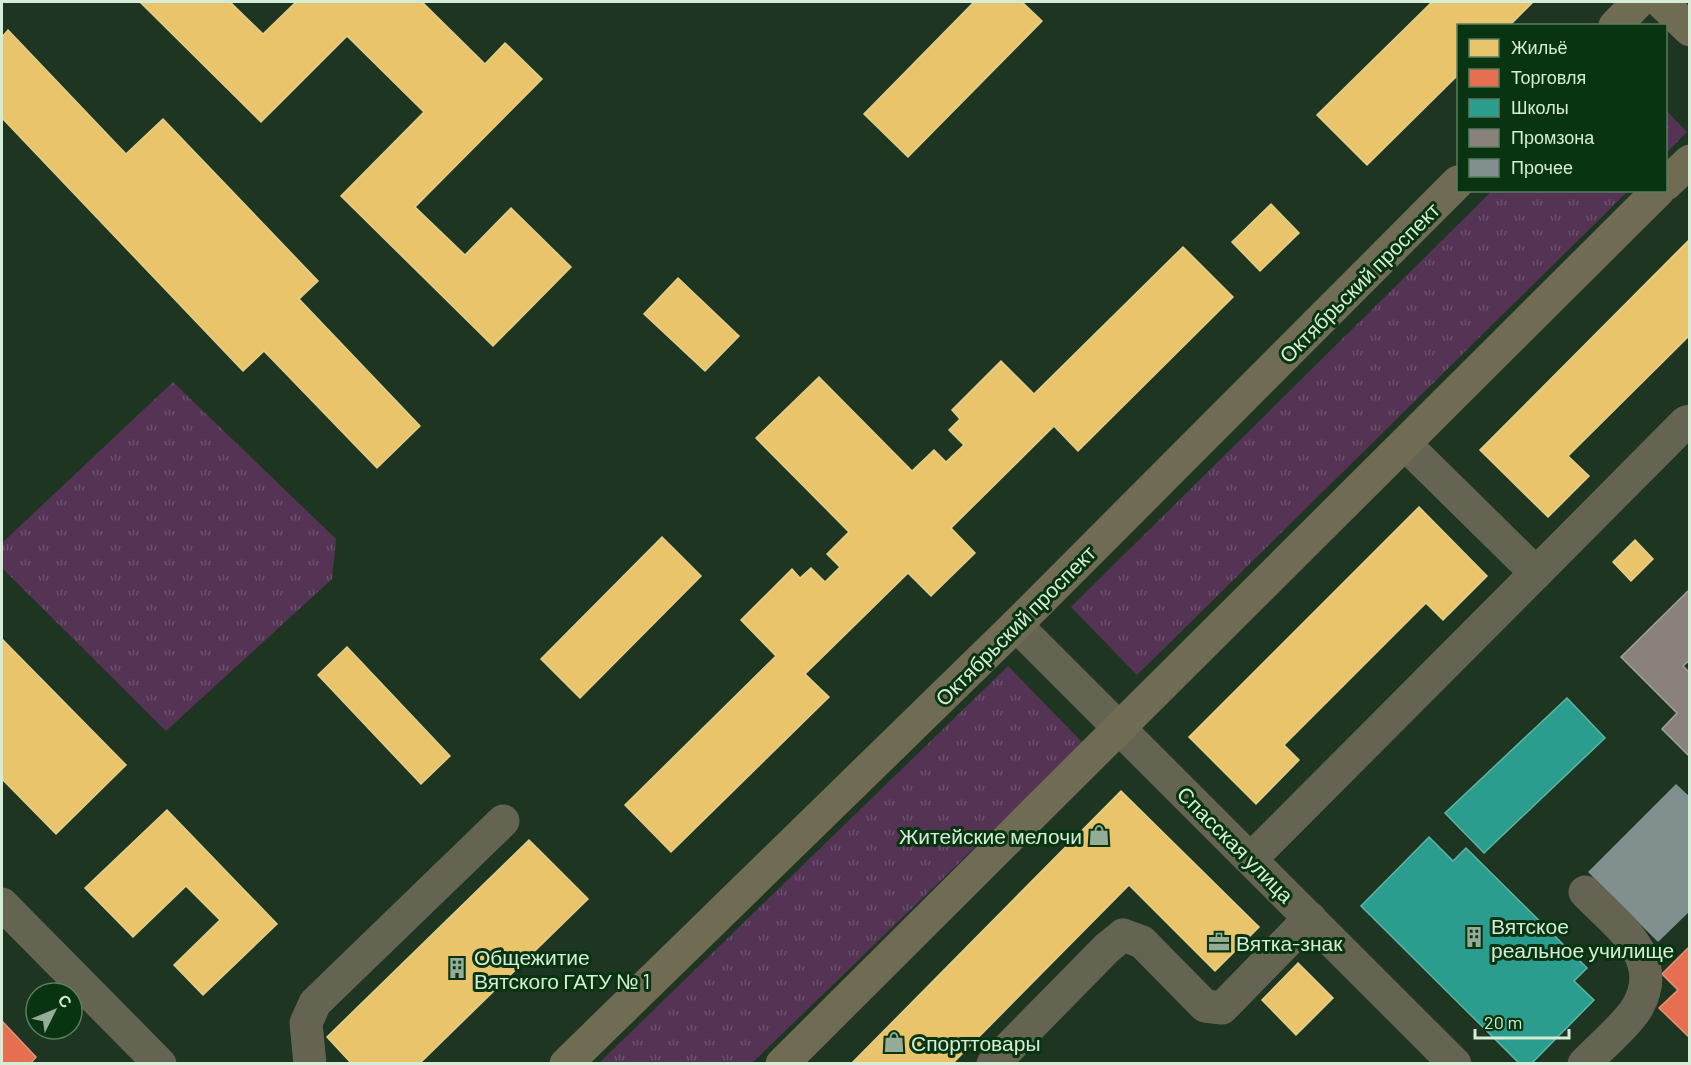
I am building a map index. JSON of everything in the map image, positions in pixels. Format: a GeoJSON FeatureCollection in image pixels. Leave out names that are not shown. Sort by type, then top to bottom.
{"type":"FeatureCollection","features":[{"type":"Feature","properties":{"kind":"main road"},"geometry":{"type":"LineString","coordinates":[[1617,24],[1638,2]]}},
{"type":"Feature","properties":{"kind":"main road"},"geometry":{"type":"LineString","coordinates":[[1661,2],[1689,30]]}},
{"type":"Feature","properties":{"kind":"main road"},"geometry":{"type":"LineString","coordinates":[[1667,182],[1689,160]]}},
{"type":"Feature","properties":{"kind":"main road","name":"Октябрьский проспект"},"geometry":{"type":"LineString","coordinates":[[566,1064],[1016,626],[1457,183]]}},
{"type":"Feature","properties":{"kind":"main road"},"geometry":{"type":"LineString","coordinates":[[782,1064],[1657,192]]}},
{"type":"Feature","properties":{"kind":"street"},"geometry":{"type":"LineString","coordinates":[[1251,859],[1689,421]]}},
{"type":"Feature","properties":{"kind":"street"},"geometry":{"type":"LineString","coordinates":[[1405,444],[1536,573]]}},
{"type":"Feature","properties":{"kind":"street","name":"Спасская улица"},"geometry":{"type":"LineString","coordinates":[[1016,626],[1455,1064]]}},
{"type":"Feature","properties":{"kind":"street"},"geometry":{"type":"LineString","coordinates":[[310,1064],[306,1023],[315,1003],[503,821]]}},
{"type":"Feature","properties":{"kind":"street"},"geometry":{"type":"LineString","coordinates":[[1584,1064],[1638,1007],[1646,987],[1647,972],[1641,952],[1585,891]]}},
{"type":"Feature","properties":{"kind":"street"},"geometry":{"type":"LineString","coordinates":[[2,904],[160,1064]]}},
{"type":"Feature","properties":{"kind":"street"},"geometry":{"type":"LineString","coordinates":[[993,1064],[1098,956],[1123,935],[1142,942],[1205,1006],[1222,1008],[1310,918]]}},
{"type":"Feature","properties":{"kind":"green space"},"geometry":{"type":"Polygon","coordinates":[[[1667,111],[1687,132],[1667,152],[1667,111]]]}},
{"type":"Feature","properties":{"kind":"green space"},"geometry":{"type":"Polygon","coordinates":[[[1491,192],[1627,192],[1137,675],[1071,607],[1491,192]]]}},
{"type":"Feature","properties":{"kind":"green space"},"geometry":{"type":"Polygon","coordinates":[[[173,382],[336,539],[332,579],[166,731],[2,568],[2,543],[173,382]]]}},
{"type":"Feature","properties":{"kind":"green space"},"geometry":{"type":"Polygon","coordinates":[[[1008,666],[1083,743],[752,1063],[598,1064],[1008,666]]]}},
{"type":"Feature","properties":{"kind":"building: Жильё"},"geometry":{"type":"Polygon","coordinates":[[[140,2],[230,2],[263,34],[296,2],[422,2],[485,64],[505,43],[542,79],[415,207],[465,255],[511,208],[571,267],[493,346],[341,196],[424,112],[347,36],[261,122],[140,2]]]}},
{"type":"Feature","properties":{"kind":"building: Жильё"},"geometry":{"type":"Polygon","coordinates":[[[974,2],[1022,2],[1042,21],[908,157],[864,114],[974,2]]]}},
{"type":"Feature","properties":{"kind":"building: Жильё"},"geometry":{"type":"Polygon","coordinates":[[[1432,2],[1533,2],[1511,24],[1457,24],[1457,76],[1367,165],[1317,115],[1432,2]]]}},
{"type":"Feature","properties":{"kind":"building: Жильё"},"geometry":{"type":"Polygon","coordinates":[[[8,30],[126,154],[163,119],[318,281],[299,299],[420,426],[377,468],[264,351],[243,371],[2,118],[2,37],[8,30]]]}},
{"type":"Feature","properties":{"kind":"building: Жильё"},"geometry":{"type":"Polygon","coordinates":[[[1271,204],[1299,233],[1260,271],[1232,242],[1271,204]]]}},
{"type":"Feature","properties":{"kind":"building: Жильё"},"geometry":{"type":"Polygon","coordinates":[[[1690,239],[1690,335],[1568,456],[1589,476],[1548,517],[1480,450],[1690,239]]]}},
{"type":"Feature","properties":{"kind":"building: Жильё"},"geometry":{"type":"Polygon","coordinates":[[[1183,247],[1233,297],[1078,451],[1054,426],[951,528],[975,553],[931,596],[908,573],[805,674],[829,697],[671,852],[625,805],[776,656],[741,620],[792,569],[800,578],[811,568],[825,582],[840,567],[827,554],[849,532],[756,438],[819,377],[912,471],[934,450],[946,462],[964,445],[949,430],[960,419],[952,410],[1001,361],[1034,394],[1183,247]]]}},
{"type":"Feature","properties":{"kind":"building: Жильё"},"geometry":{"type":"Polygon","coordinates":[[[678,278],[739,336],[705,371],[644,314],[678,278]]]}},
{"type":"Feature","properties":{"kind":"building: Жильё"},"geometry":{"type":"Polygon","coordinates":[[[1419,507],[1487,576],[1443,620],[1426,603],[1284,745],[1299,760],[1256,804],[1189,737],[1419,507]]]}},
{"type":"Feature","properties":{"kind":"building: Жильё"},"geometry":{"type":"Polygon","coordinates":[[[662,537],[701,576],[580,698],[541,659],[662,537]]]}},
{"type":"Feature","properties":{"kind":"building: Жильё"},"geometry":{"type":"Polygon","coordinates":[[[1635,540],[1653,559],[1631,581],[1613,562],[1635,540]]]}},
{"type":"Feature","properties":{"kind":"building: Жильё"},"geometry":{"type":"Polygon","coordinates":[[[2,639],[126,765],[56,834],[2,779],[2,639]]]}},
{"type":"Feature","properties":{"kind":"building: Жильё"},"geometry":{"type":"Polygon","coordinates":[[[347,647],[450,756],[421,784],[318,675],[347,647]]]}},
{"type":"Feature","properties":{"kind":"building: Жильё"},"geometry":{"type":"Polygon","coordinates":[[[1121,791],[1259,927],[1215,971],[1129,885],[952,1064],[851,1064],[1121,791]]]}},
{"type":"Feature","properties":{"kind":"building: Жильё"},"geometry":{"type":"Polygon","coordinates":[[[167,810],[277,924],[203,995],[174,965],[220,920],[186,886],[133,937],[85,888],[167,810]]]}},
{"type":"Feature","properties":{"kind":"building: Жильё","name":"Общежитие Вятского ГАТУ № 1"},"geometry":{"type":"Polygon","coordinates":[[[529,840],[588,899],[419,1064],[352,1064],[327,1037],[529,840]]]}},
{"type":"Feature","properties":{"kind":"building: Жильё"},"geometry":{"type":"Polygon","coordinates":[[[1298,963],[1333,998],[1296,1035],[1262,1000],[1298,963]]]}},
{"type":"Feature","properties":{"kind":"building: Торговля"},"geometry":{"type":"Polygon","coordinates":[[[1690,946],[1690,1038],[1659,1008],[1678,990],[1662,974],[1690,946]]]}},
{"type":"Feature","properties":{"kind":"building: Торговля"},"geometry":{"type":"Polygon","coordinates":[[[2,1021],[36,1057],[30,1064],[2,1064],[2,1021]]]}},
{"type":"Feature","properties":{"kind":"building: Школы"},"geometry":{"type":"Polygon","coordinates":[[[1567,698],[1605,738],[1484,853],[1445,813],[1567,698]]]}},
{"type":"Feature","properties":{"kind":"building: Школы","name":"Вятское реальное училище"},"geometry":{"type":"Polygon","coordinates":[[[1429,837],[1453,861],[1466,848],[1587,968],[1574,981],[1594,1000],[1531,1064],[1520,1064],[1361,906],[1429,837]]]}},
{"type":"Feature","properties":{"kind":"building: Промзона"},"geometry":{"type":"Polygon","coordinates":[[[1690,589],[1690,660],[1683,666],[1690,673],[1690,757],[1662,729],[1677,713],[1621,657],[1690,589]]]}},
{"type":"Feature","properties":{"kind":"building: Прочее"},"geometry":{"type":"Polygon","coordinates":[[[1676,784],[1690,797],[1690,911],[1658,942],[1588,872],[1676,784]]]}},
{"type":"Feature","properties":{"kind":"place","name":"Житейские мелочи"},"geometry":{"type":"Point","coordinates":[1099,835]}},
{"type":"Feature","properties":{"kind":"place","name":"Вятское реальное училище"},"geometry":{"type":"Point","coordinates":[1474,937]}},
{"type":"Feature","properties":{"kind":"place","name":"Вятка-знак"},"geometry":{"type":"Point","coordinates":[1219,942]}},
{"type":"Feature","properties":{"kind":"place","name":"Общежитие Вятского ГАТУ № 1"},"geometry":{"type":"Point","coordinates":[457,968]}},
{"type":"Feature","properties":{"kind":"place","name":"Спорттовары"},"geometry":{"type":"Point","coordinates":[894,1042]}}]}
